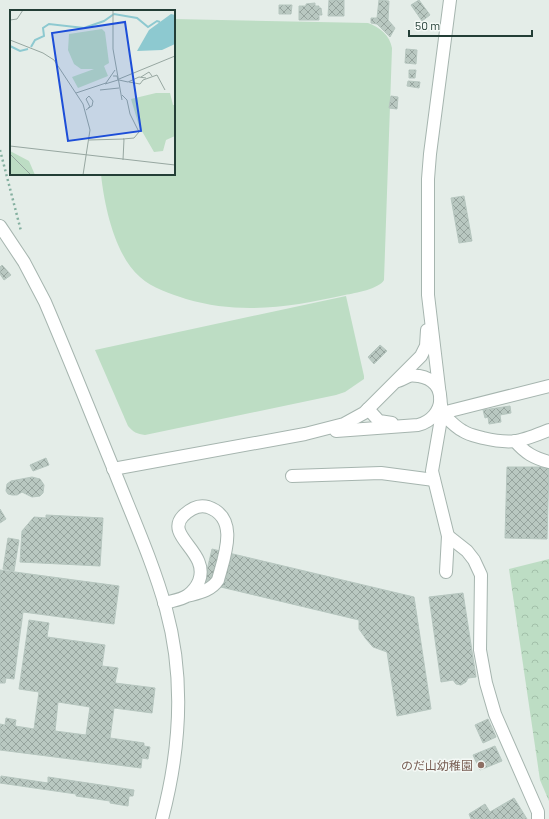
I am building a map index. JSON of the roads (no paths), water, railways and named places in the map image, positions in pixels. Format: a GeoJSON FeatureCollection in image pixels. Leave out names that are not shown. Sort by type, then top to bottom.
{"type":"FeatureCollection","features":[{"type":"Feature","properties":{"kind":"street"},"geometry":{"type":"LineString","coordinates":[[113,469],[305,434],[344,424],[368,409],[425,351],[427,342],[428,295],[429,160],[450,0]]}},
{"type":"Feature","properties":{"kind":"street"},"geometry":{"type":"LineString","coordinates":[[0,226],[19,254],[45,302],[148,555],[164,603],[176,658],[178,715],[177,743],[173,770],[162,819]]}},
{"type":"Feature","properties":{"kind":"street"},"geometry":{"type":"LineString","coordinates":[[305,434],[418,425],[430,420],[435,415],[441,401],[428,295]]}},
{"type":"Feature","properties":{"kind":"street"},"geometry":{"type":"LineString","coordinates":[[385,392],[398,382],[411,375],[428,379],[435,384],[440,396],[442,412],[432,471],[448,536],[446,572]]}},
{"type":"Feature","properties":{"kind":"street"},"geometry":{"type":"LineString","coordinates":[[442,412],[549,386]]}},
{"type":"Feature","properties":{"kind":"street"},"geometry":{"type":"LineString","coordinates":[[368,409],[379,420],[403,426]]}},
{"type":"Feature","properties":{"kind":"street"},"geometry":{"type":"LineString","coordinates":[[442,412],[463,432],[495,440],[507,442],[515,441],[529,438],[549,430]]}},
{"type":"Feature","properties":{"kind":"street"},"geometry":{"type":"LineString","coordinates":[[515,441],[528,454],[535,458],[549,462]]}},
{"type":"Feature","properties":{"kind":"street"},"geometry":{"type":"LineString","coordinates":[[292,476],[381,473],[434,480]]}},
{"type":"Feature","properties":{"kind":"street"},"geometry":{"type":"LineString","coordinates":[[164,603],[187,596],[206,590],[216,584],[218,580],[227,548],[228,538],[225,522],[214,510],[207,507],[198,506],[192,508],[181,518],[179,523],[180,534],[197,556],[201,568],[200,578],[197,585],[187,596]]}},
{"type":"Feature","properties":{"kind":"street"},"geometry":{"type":"LineString","coordinates":[[448,536],[467,551],[474,560],[481,575],[480,650],[486,683],[495,714],[538,812],[538,819]]}},
{"type":"Feature","properties":{"kind":"place","name":"のだ山幼稚園"},"geometry":{"type":"Point","coordinates":[481,765]}}]}
